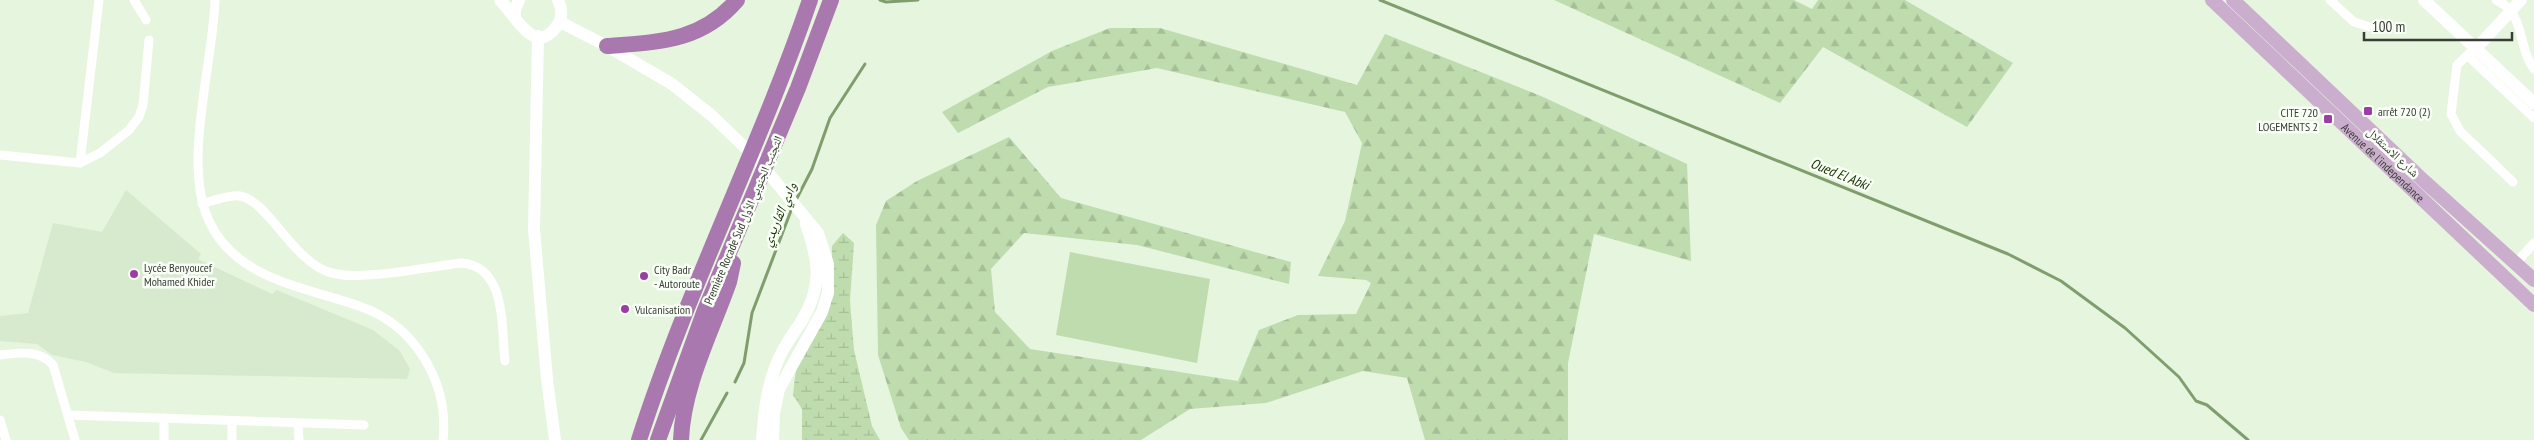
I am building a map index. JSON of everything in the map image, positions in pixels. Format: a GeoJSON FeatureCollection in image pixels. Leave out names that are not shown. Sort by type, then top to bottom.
{"type":"FeatureCollection","features":[{"type":"Feature","properties":{"kind":"highway"},"geometry":{"type":"LineString","coordinates":[[607,46],[650,43],[680,37],[713,22],[737,0]]}},
{"type":"Feature","properties":{"kind":"highway","name":"Première Rocade Sud التجنب الجنوبي الأول"},"geometry":{"type":"LineString","coordinates":[[639,440],[655,389],[689,300],[734,196],[810,0]]}},
{"type":"Feature","properties":{"kind":"highway","name":"Première Rocade Sud التجنب الجنوبي الأول"},"geometry":{"type":"LineString","coordinates":[[658,440],[705,310],[794,96],[830,0]]}},
{"type":"Feature","properties":{"kind":"highway"},"geometry":{"type":"LineString","coordinates":[[818,33],[837,0]]}},
{"type":"Feature","properties":{"kind":"highway"},"geometry":{"type":"LineString","coordinates":[[681,440],[685,404],[729,282],[736,235]]}},
{"type":"Feature","properties":{"kind":"main road","name":"Avenue de l'independance"},"geometry":{"type":"LineString","coordinates":[[2212,0],[2534,305]]}},
{"type":"Feature","properties":{"kind":"main road","name":"شارع الاستقلال"},"geometry":{"type":"LineString","coordinates":[[2233,0],[2424,181],[2534,280]]}},
{"type":"Feature","properties":{"kind":"street"},"geometry":{"type":"LineString","coordinates":[[80,163],[99,0]]}},
{"type":"Feature","properties":{"kind":"street"},"geometry":{"type":"LineString","coordinates":[[134,0],[146,20]]}},
{"type":"Feature","properties":{"kind":"street"},"geometry":{"type":"LineString","coordinates":[[215,0],[198,154],[202,204],[209,222],[219,239],[232,254],[248,266],[298,288],[361,306],[393,324],[412,341],[428,361],[439,385],[443,440]]}},
{"type":"Feature","properties":{"kind":"street"},"geometry":{"type":"LineString","coordinates":[[500,0],[524,31],[538,36],[551,32],[560,22],[561,14],[558,0]]}},
{"type":"Feature","properties":{"kind":"street"},"geometry":{"type":"LineString","coordinates":[[515,18],[515,10],[519,0]]}},
{"type":"Feature","properties":{"kind":"street"},"geometry":{"type":"LineString","coordinates":[[2330,0],[2354,22],[2370,27]]}},
{"type":"Feature","properties":{"kind":"street"},"geometry":{"type":"LineString","coordinates":[[2424,0],[2534,103]]}},
{"type":"Feature","properties":{"kind":"street"},"geometry":{"type":"LineString","coordinates":[[2437,0],[2534,118]]}},
{"type":"Feature","properties":{"kind":"street"},"geometry":{"type":"LineString","coordinates":[[2496,0],[2511,10],[2534,69]]}},
{"type":"Feature","properties":{"kind":"street"},"geometry":{"type":"LineString","coordinates":[[2514,182],[2460,132],[2454,123],[2452,107],[2458,65],[2521,0]]}},
{"type":"Feature","properties":{"kind":"street"},"geometry":{"type":"LineString","coordinates":[[560,22],[607,46],[672,84],[711,115],[755,158],[804,220],[818,233],[826,254],[829,273],[828,293],[822,312],[779,390],[774,414],[773,440]]}},
{"type":"Feature","properties":{"kind":"street"},"geometry":{"type":"LineString","coordinates":[[538,36],[534,229],[547,379],[555,440]]}},
{"type":"Feature","properties":{"kind":"street"},"geometry":{"type":"LineString","coordinates":[[0,154],[80,163],[100,153],[129,130],[139,117],[143,105],[149,40]]}},
{"type":"Feature","properties":{"kind":"street"},"geometry":{"type":"LineString","coordinates":[[2475,48],[2534,92]]}},
{"type":"Feature","properties":{"kind":"street"},"geometry":{"type":"LineString","coordinates":[[202,204],[239,195],[268,219],[303,257],[317,268],[332,273],[356,276],[461,263],[472,264],[491,277],[497,291],[505,361]]}},
{"type":"Feature","properties":{"kind":"street"},"geometry":{"type":"LineString","coordinates":[[762,440],[766,400],[773,372],[786,344],[807,311],[817,281],[816,257],[804,220]]}},
{"type":"Feature","properties":{"kind":"street"},"geometry":{"type":"LineString","coordinates":[[2516,263],[2534,242]]}},
{"type":"Feature","properties":{"kind":"street"},"geometry":{"type":"LineString","coordinates":[[0,355],[39,354],[48,358],[53,365],[75,440]]}},
{"type":"Feature","properties":{"kind":"street"},"geometry":{"type":"LineString","coordinates":[[68,415],[364,425]]}},
{"type":"Feature","properties":{"kind":"street"},"geometry":{"type":"LineString","coordinates":[[164,418],[164,440]]}},
{"type":"Feature","properties":{"kind":"street"},"geometry":{"type":"LineString","coordinates":[[0,420],[6,440]]}},
{"type":"Feature","properties":{"kind":"street"},"geometry":{"type":"LineString","coordinates":[[232,422],[232,440]]}},
{"type":"Feature","properties":{"kind":"street"},"geometry":{"type":"LineString","coordinates":[[298,424],[299,440]]}},
{"type":"Feature","properties":{"kind":"shaded area","name":"Lycée Benyoucef Mohamed Khider"},"geometry":{"type":"Polygon","coordinates":[[[126,190],[201,254],[198,259],[272,294],[277,290],[373,330],[400,351],[410,369],[407,379],[114,373],[86,362],[52,355],[37,344],[0,341],[0,316],[28,313],[53,223],[102,232],[126,190]]]}},
{"type":"Feature","properties":{"kind":"green space"},"geometry":{"type":"Polygon","coordinates":[[[1554,0],[1794,0],[1812,9],[1818,0],[1905,0],[2013,63],[1967,127],[1823,47],[1780,103],[1554,0]]]}},
{"type":"Feature","properties":{"kind":"green space"},"geometry":{"type":"Polygon","coordinates":[[[1110,28],[1160,28],[1357,85],[1385,34],[1541,96],[1687,164],[1691,261],[1594,234],[1568,363],[1568,440],[1425,440],[1407,378],[1363,371],[1266,403],[1190,409],[1141,440],[909,440],[901,428],[878,355],[876,225],[886,201],[917,181],[1009,137],[1061,198],[1291,262],[1289,284],[1137,245],[1024,233],[991,269],[995,312],[1030,349],[1238,381],[1259,330],[1298,315],[1356,314],[1371,283],[1366,280],[1318,276],[1345,221],[1362,143],[1345,112],[1157,68],[1048,87],[958,133],[942,112],[1052,51],[1110,28]]]}},
{"type":"Feature","properties":{"kind":"green space"},"geometry":{"type":"Polygon","coordinates":[[[843,233],[854,243],[850,301],[854,350],[872,426],[880,440],[802,440],[802,409],[793,395],[796,369],[831,286],[832,246],[843,233]]]}},
{"type":"Feature","properties":{"kind":"green space"},"geometry":{"type":"Polygon","coordinates":[[[1070,252],[1210,279],[1197,363],[1056,335],[1070,252]]]}},
{"type":"Feature","properties":{"kind":"waterway","name":"Oued El Abki"},"geometry":{"type":"LineString","coordinates":[[880,0],[886,2],[918,0]]}},
{"type":"Feature","properties":{"kind":"waterway","name":"Oued El Abki"},"geometry":{"type":"LineString","coordinates":[[1380,0],[2008,254],[2061,281],[2125,328],[2179,377],[2196,401],[2207,405],[2248,440]]}},
{"type":"Feature","properties":{"kind":"waterway","name":"وادي القاريدي"},"geometry":{"type":"LineString","coordinates":[[796,200],[812,169],[830,118],[865,64]]}},
{"type":"Feature","properties":{"kind":"waterway","name":"وادي القاريدي"},"geometry":{"type":"LineString","coordinates":[[735,382],[744,363],[752,313],[792,208]]}},
{"type":"Feature","properties":{"kind":"waterway","name":"وادي القاريدي"},"geometry":{"type":"LineString","coordinates":[[701,440],[727,393]]}},
{"type":"Feature","properties":{"kind":"place","name":"arrêt 720 (2)"},"geometry":{"type":"Point","coordinates":[2368,111]}},
{"type":"Feature","properties":{"kind":"place","name":"CITE 720 LOGEMENTS 2"},"geometry":{"type":"Point","coordinates":[2328,119]}},
{"type":"Feature","properties":{"kind":"place","name":"Lycée Benyoucef Mohamed Khider"},"geometry":{"type":"Point","coordinates":[134,274]}},
{"type":"Feature","properties":{"kind":"place","name":"City Badr - Autoroute"},"geometry":{"type":"Point","coordinates":[644,276]}},
{"type":"Feature","properties":{"kind":"place","name":"Vulcanisation"},"geometry":{"type":"Point","coordinates":[625,309]}}]}
